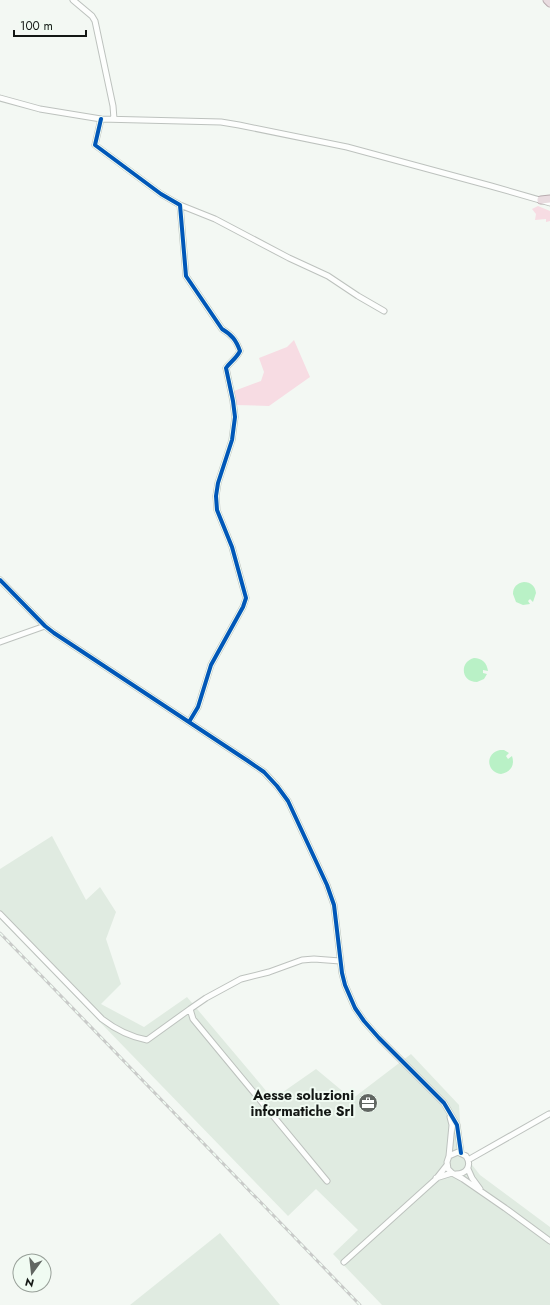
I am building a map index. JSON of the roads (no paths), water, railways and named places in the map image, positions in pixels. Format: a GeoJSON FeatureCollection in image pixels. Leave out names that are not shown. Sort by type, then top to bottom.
{"type":"FeatureCollection","features":[{"type":"Feature","properties":{"kind":"highway"},"geometry":{"type":"LineString","coordinates":[[547,0],[550,3]]}},
{"type":"Feature","properties":{"kind":"highway"},"geometry":{"type":"LineString","coordinates":[[541,200],[550,199]]}},
{"type":"Feature","properties":{"kind":"street"},"geometry":{"type":"LineString","coordinates":[[73,0],[92,16],[95,21],[114,106],[114,119]]}},
{"type":"Feature","properties":{"kind":"street"},"geometry":{"type":"LineString","coordinates":[[0,98],[40,109],[101,119],[221,122],[239,124],[347,147],[550,203]]}},
{"type":"Feature","properties":{"kind":"street"},"geometry":{"type":"LineString","coordinates":[[101,119],[95,145],[161,194],[180,205],[215,219],[289,258],[328,276],[384,311]]}},
{"type":"Feature","properties":{"kind":"street"},"geometry":{"type":"LineString","coordinates":[[180,205],[186,276],[222,329],[237,341],[240,351],[237,358],[226,368],[235,417],[232,440],[218,483],[216,496],[217,510],[232,547],[246,598],[243,607],[211,664],[198,707],[189,722]]}},
{"type":"Feature","properties":{"kind":"street"},"geometry":{"type":"LineString","coordinates":[[0,580],[45,626],[69,644],[264,772],[277,786],[288,801],[327,885],[334,904],[340,962],[345,986],[355,1008],[379,1038],[444,1103],[457,1125],[461,1153]]}},
{"type":"Feature","properties":{"kind":"street"},"geometry":{"type":"LineString","coordinates":[[0,642],[45,626]]}},
{"type":"Feature","properties":{"kind":"street"},"geometry":{"type":"LineString","coordinates":[[0,914],[102,1019],[111,1026],[147,1040],[206,998],[240,979],[269,972],[289,964],[308,960],[340,962]]}},
{"type":"Feature","properties":{"kind":"street"},"geometry":{"type":"LineString","coordinates":[[190,1009],[193,1019],[327,1181]]}},
{"type":"Feature","properties":{"kind":"street"},"geometry":{"type":"LineString","coordinates":[[344,1262],[436,1179],[446,1165],[449,1156],[452,1125],[450,1114]]}},
{"type":"Feature","properties":{"kind":"street"},"geometry":{"type":"LineString","coordinates":[[468,1160],[549,1114]]}},
{"type":"Feature","properties":{"kind":"street"},"geometry":{"type":"LineString","coordinates":[[449,1156],[456,1152],[466,1156],[468,1160],[468,1169],[472,1178],[483,1193]]}},
{"type":"Feature","properties":{"kind":"street"},"geometry":{"type":"LineString","coordinates":[[446,1165],[454,1174],[550,1241]]}},
{"type":"Feature","properties":{"kind":"street"},"geometry":{"type":"LineString","coordinates":[[436,1179],[464,1173],[468,1169]]}},
{"type":"Feature","properties":{"kind":"railway"},"geometry":{"type":"LineString","coordinates":[[0,933],[360,1305]]}},
{"type":"Feature","properties":{"kind":"place","name":"Aesse soluzioni informatiche Srl"},"geometry":{"type":"Point","coordinates":[368,1103]}}]}
